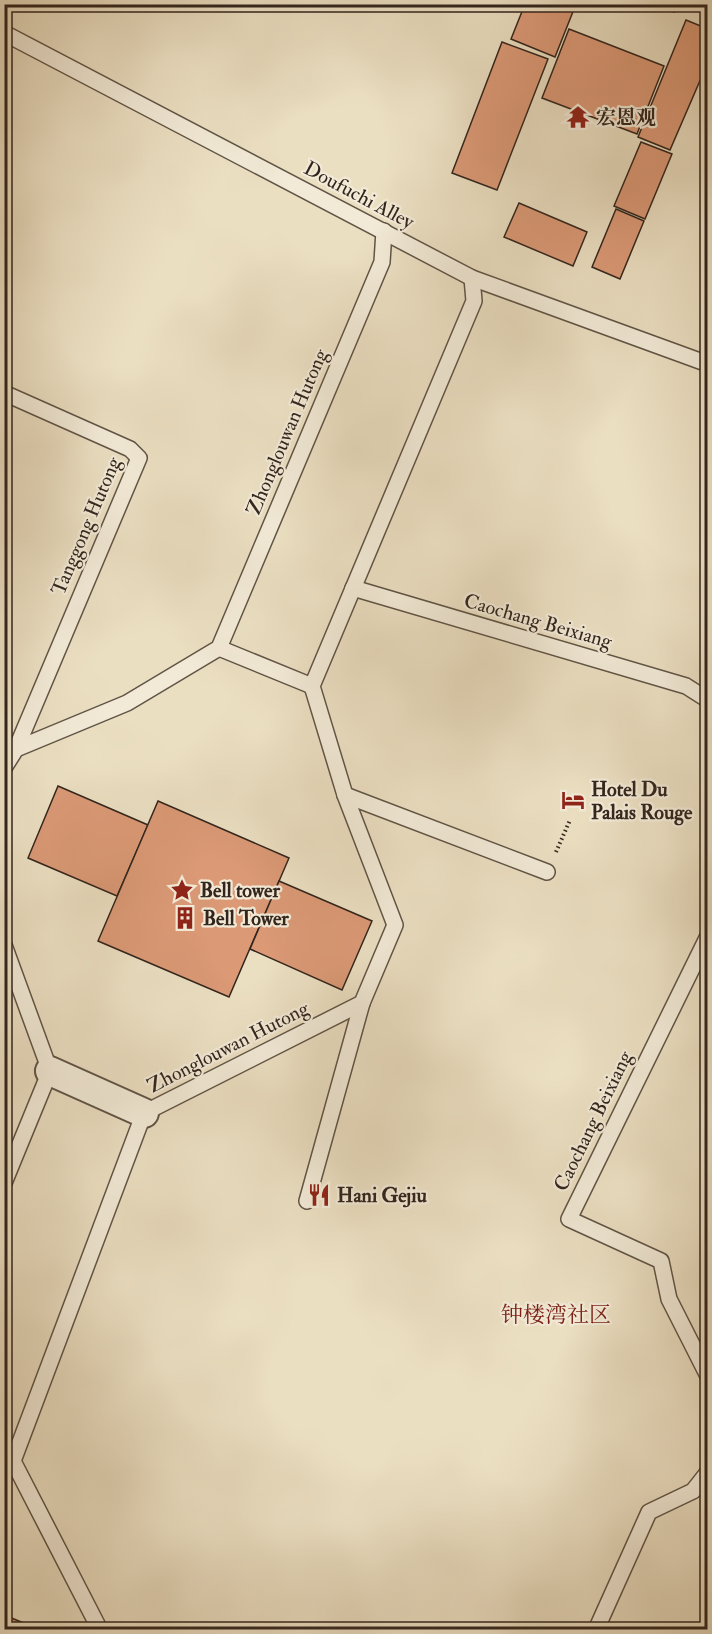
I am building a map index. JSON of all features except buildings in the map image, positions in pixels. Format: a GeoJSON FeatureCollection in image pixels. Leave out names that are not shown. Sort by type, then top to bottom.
{"type":"FeatureCollection","features":[{"type":"Feature","properties":{"kind":"street"},"geometry":{"type":"LineString","coordinates":[[50,1071],[144,1113]]}},
{"type":"Feature","properties":{"kind":"lane","name":"Doufuchi Alley"},"geometry":{"type":"LineString","coordinates":[[4,33],[472,278],[708,364]]}},
{"type":"Feature","properties":{"kind":"lane","name":"Zhonglouwan Hutong"},"geometry":{"type":"LineString","coordinates":[[219,648],[381,262],[384,231]]}},
{"type":"Feature","properties":{"kind":"lane"},"geometry":{"type":"LineString","coordinates":[[307,1201],[362,1003],[395,925],[345,795],[312,686],[474,301],[472,278]]}},
{"type":"Feature","properties":{"kind":"lane","name":"Tanggong Hutong"},"geometry":{"type":"LineString","coordinates":[[4,393],[130,449],[139,458],[16,748]]}},
{"type":"Feature","properties":{"kind":"lane","name":"Caochang Beixiang"},"geometry":{"type":"LineString","coordinates":[[353,588],[686,686],[708,700]]}},
{"type":"Feature","properties":{"kind":"lane"},"geometry":{"type":"LineString","coordinates":[[4,768],[16,748],[127,703],[219,648],[312,686]]}},
{"type":"Feature","properties":{"kind":"lane"},"geometry":{"type":"LineString","coordinates":[[345,795],[547,872]]}},
{"type":"Feature","properties":{"kind":"lane","name":"Caochang Beixiang"},"geometry":{"type":"LineString","coordinates":[[708,936],[569,1219],[661,1261],[669,1299],[708,1376]]}},
{"type":"Feature","properties":{"kind":"lane"},"geometry":{"type":"LineString","coordinates":[[4,945],[50,1071],[4,1183]]}},
{"type":"Feature","properties":{"kind":"lane","name":"Zhonglouwan Hutong"},"geometry":{"type":"LineString","coordinates":[[100,1629],[9,1459],[144,1113],[362,1003]]}},
{"type":"Feature","properties":{"kind":"lane"},"geometry":{"type":"LineString","coordinates":[[596,1629],[649,1512],[693,1491],[708,1472]]}},
{"type":"Feature","properties":{"kind":"path"},"geometry":{"type":"LineString","coordinates":[[547,872],[570,820]]}},
{"type":"Feature","properties":{"kind":"place","name":"宏恩观"},"geometry":{"type":"Point","coordinates":[578,117]}},
{"type":"Feature","properties":{"kind":"place","name":"Hotel Du Palais Rouge"},"geometry":{"type":"Point","coordinates":[573,800]}},
{"type":"Feature","properties":{"kind":"place","name":"Bell tower"},"geometry":{"type":"Point","coordinates":[182,890]}},
{"type":"Feature","properties":{"kind":"place","name":"Bell Tower"},"geometry":{"type":"Point","coordinates":[185,918]}},
{"type":"Feature","properties":{"kind":"place","name":"Hani Gejiu"},"geometry":{"type":"Point","coordinates":[319,1195]}},
{"type":"Feature","properties":{"kind":"district","name":"钟楼湾社区"},"geometry":{"type":"Point","coordinates":[556,1315]}}]}
